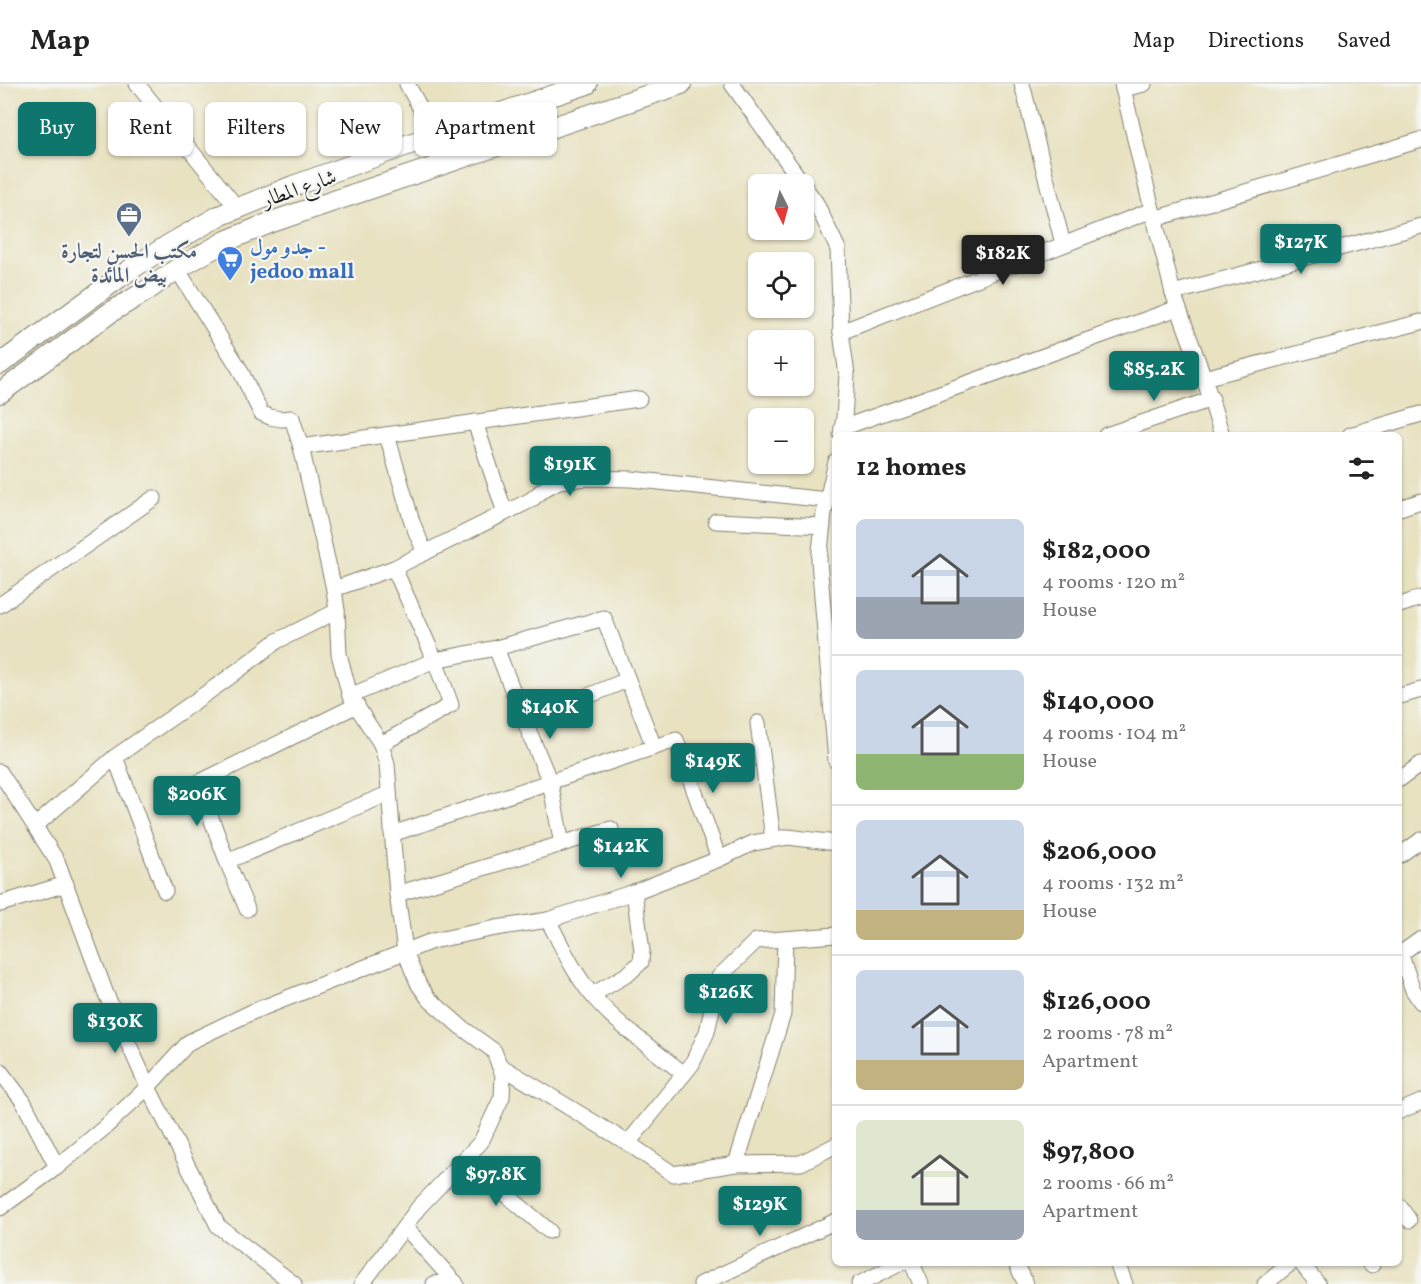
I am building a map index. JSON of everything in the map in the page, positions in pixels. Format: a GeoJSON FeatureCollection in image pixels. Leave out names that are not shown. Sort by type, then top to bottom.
{"type":"FeatureCollection","features":[{"type":"Feature","properties":{"kind":"main road","name":"شارع المطار"},"geometry":{"type":"LineString","coordinates":[[523,102],[560,88],[588,84]]}},
{"type":"Feature","properties":{"kind":"main road","name":"شارع المطار"},"geometry":{"type":"LineString","coordinates":[[0,393],[111,312],[177,269],[226,242],[272,222],[681,84]]}},
{"type":"Feature","properties":{"kind":"main road","name":"شارع المطار"},"geometry":{"type":"LineString","coordinates":[[0,364],[131,269],[209,222],[293,186],[414,143]]}},
{"type":"Feature","properties":{"kind":"main road"},"geometry":{"type":"LineString","coordinates":[[335,171],[334,183],[345,197]]}},
{"type":"Feature","properties":{"kind":"main road"},"geometry":{"type":"LineString","coordinates":[[293,186],[304,198],[304,211]]}},
{"type":"Feature","properties":{"kind":"street"},"geometry":{"type":"LineString","coordinates":[[137,84],[238,208]]}},
{"type":"Feature","properties":{"kind":"street"},"geometry":{"type":"LineString","coordinates":[[407,84],[417,102]]}},
{"type":"Feature","properties":{"kind":"street"},"geometry":{"type":"LineString","coordinates":[[732,84],[795,174]]}},
{"type":"Feature","properties":{"kind":"street"},"geometry":{"type":"LineString","coordinates":[[1022,84],[1063,244]]}},
{"type":"Feature","properties":{"kind":"street"},"geometry":{"type":"LineString","coordinates":[[1144,84],[1123,86],[1173,293],[1212,399],[1221,432]]}},
{"type":"Feature","properties":{"kind":"street"},"geometry":{"type":"LineString","coordinates":[[841,332],[1063,244],[1153,214],[1421,140]]}},
{"type":"Feature","properties":{"kind":"street"},"geometry":{"type":"LineString","coordinates":[[814,200],[838,249],[841,332],[847,375],[842,431],[1178,308]]}},
{"type":"Feature","properties":{"kind":"street"},"geometry":{"type":"LineString","coordinates":[[1173,293],[1421,226]]}},
{"type":"Feature","properties":{"kind":"street"},"geometry":{"type":"LineString","coordinates":[[177,269],[239,368],[261,413],[281,419],[292,418],[301,447],[334,589],[339,654],[354,700],[381,744],[387,764],[397,894],[405,951],[419,985],[429,999],[461,1027],[494,1051],[503,1075],[502,1097],[481,1142],[419,1208],[362,1284]]}},
{"type":"Feature","properties":{"kind":"street"},"geometry":{"type":"LineString","coordinates":[[1204,378],[1421,322]]}},
{"type":"Feature","properties":{"kind":"street"},"geometry":{"type":"LineString","coordinates":[[301,447],[639,399]]}},
{"type":"Feature","properties":{"kind":"street"},"geometry":{"type":"LineString","coordinates":[[1115,432],[1212,399]]}},
{"type":"Feature","properties":{"kind":"street"},"geometry":{"type":"LineString","coordinates":[[1360,432],[1421,414]]}},
{"type":"Feature","properties":{"kind":"street"},"geometry":{"type":"LineString","coordinates":[[475,422],[505,513]]}},
{"type":"Feature","properties":{"kind":"street"},"geometry":{"type":"LineString","coordinates":[[387,435],[412,522],[425,553]]}},
{"type":"Feature","properties":{"kind":"street"},"geometry":{"type":"LineString","coordinates":[[334,589],[394,568],[531,500],[544,489],[559,481],[631,478],[827,500]]}},
{"type":"Feature","properties":{"kind":"street"},"geometry":{"type":"LineString","coordinates":[[832,479],[824,513],[827,528],[819,561],[830,623],[832,669]]}},
{"type":"Feature","properties":{"kind":"street"},"geometry":{"type":"LineString","coordinates":[[0,605],[154,498]]}},
{"type":"Feature","properties":{"kind":"street"},"geometry":{"type":"LineString","coordinates":[[1402,507],[1421,501]]}},
{"type":"Feature","properties":{"kind":"street"},"geometry":{"type":"LineString","coordinates":[[716,522],[827,528]]}},
{"type":"Feature","properties":{"kind":"street"},"geometry":{"type":"LineString","coordinates":[[381,744],[452,705],[435,660],[394,568]]}},
{"type":"Feature","properties":{"kind":"street"},"geometry":{"type":"LineString","coordinates":[[1402,604],[1421,598]]}},
{"type":"Feature","properties":{"kind":"street"},"geometry":{"type":"LineString","coordinates":[[35,826],[115,757],[277,641],[337,611]]}},
{"type":"Feature","properties":{"kind":"street"},"geometry":{"type":"LineString","coordinates":[[247,909],[198,783],[354,700],[435,660],[496,648],[604,618],[654,747]]}},
{"type":"Feature","properties":{"kind":"street"},"geometry":{"type":"LineString","coordinates":[[496,648],[550,782],[561,844]]}},
{"type":"Feature","properties":{"kind":"street"},"geometry":{"type":"LineString","coordinates":[[525,722],[627,680]]}},
{"type":"Feature","properties":{"kind":"street"},"geometry":{"type":"LineString","coordinates":[[1402,695],[1421,690]]}},
{"type":"Feature","properties":{"kind":"street"},"geometry":{"type":"LineString","coordinates":[[758,723],[773,839]]}},
{"type":"Feature","properties":{"kind":"street"},"geometry":{"type":"LineString","coordinates":[[392,834],[676,740],[719,859]]}},
{"type":"Feature","properties":{"kind":"street"},"geometry":{"type":"LineString","coordinates":[[115,757],[165,891]]}},
{"type":"Feature","properties":{"kind":"street"},"geometry":{"type":"LineString","coordinates":[[1402,778],[1421,764]]}},
{"type":"Feature","properties":{"kind":"street"},"geometry":{"type":"LineString","coordinates":[[0,772],[57,861],[106,994],[148,1087],[218,1226],[294,1284]]}},
{"type":"Feature","properties":{"kind":"street"},"geometry":{"type":"LineString","coordinates":[[227,861],[388,794]]}},
{"type":"Feature","properties":{"kind":"street"},"geometry":{"type":"LineString","coordinates":[[397,894],[611,829]]}},
{"type":"Feature","properties":{"kind":"street"},"geometry":{"type":"LineString","coordinates":[[0,1208],[57,1167],[96,1135],[148,1087],[189,1042],[252,1012],[405,951],[441,939],[548,920],[634,892],[719,859],[753,843],[788,837],[832,842]]}},
{"type":"Feature","properties":{"kind":"street"},"geometry":{"type":"LineString","coordinates":[[1402,854],[1421,840]]}},
{"type":"Feature","properties":{"kind":"street"},"geometry":{"type":"LineString","coordinates":[[0,904],[66,884]]}},
{"type":"Feature","properties":{"kind":"street"},"geometry":{"type":"LineString","coordinates":[[592,995],[628,974],[641,962],[642,951],[634,892]]}},
{"type":"Feature","properties":{"kind":"street"},"geometry":{"type":"LineString","coordinates":[[548,920],[574,968],[592,995],[616,1020],[684,1074]]}},
{"type":"Feature","properties":{"kind":"street"},"geometry":{"type":"LineString","coordinates":[[628,1143],[692,1064],[707,1032],[719,977],[756,941],[832,935]]}},
{"type":"Feature","properties":{"kind":"street"},"geometry":{"type":"LineString","coordinates":[[736,1164],[783,1014],[786,939]]}},
{"type":"Feature","properties":{"kind":"street"},"geometry":{"type":"LineString","coordinates":[[1402,952],[1421,939]]}},
{"type":"Feature","properties":{"kind":"street"},"geometry":{"type":"LineString","coordinates":[[1402,959],[1413,990],[1421,1002]]}},
{"type":"Feature","properties":{"kind":"street"},"geometry":{"type":"LineString","coordinates":[[499,1065],[673,1173],[736,1164],[801,1163],[832,1147]]}},
{"type":"Feature","properties":{"kind":"street"},"geometry":{"type":"LineString","coordinates":[[0,1071],[23,1101],[57,1167]]}},
{"type":"Feature","properties":{"kind":"street"},"geometry":{"type":"LineString","coordinates":[[1402,1110],[1421,1102]]}},
{"type":"Feature","properties":{"kind":"street"},"geometry":{"type":"LineString","coordinates":[[465,1159],[549,1231]]}},
{"type":"Feature","properties":{"kind":"street"},"geometry":{"type":"LineString","coordinates":[[701,1284],[832,1223]]}},
{"type":"Feature","properties":{"kind":"street"},"geometry":{"type":"LineString","coordinates":[[405,1227],[456,1283]]}},
{"type":"Feature","properties":{"kind":"street"},"geometry":{"type":"LineString","coordinates":[[859,1284],[895,1266]]}},
{"type":"Feature","properties":{"kind":"street"},"geometry":{"type":"LineString","coordinates":[[913,1266],[921,1284]]}},
{"type":"Feature","properties":{"kind":"street"},"geometry":{"type":"LineString","coordinates":[[1017,1266],[1026,1284]]}},
{"type":"Feature","properties":{"kind":"street"},"geometry":{"type":"LineString","coordinates":[[1118,1266],[1125,1284]]}},
{"type":"Feature","properties":{"kind":"street"},"geometry":{"type":"LineString","coordinates":[[1265,1284],[1287,1266]]}},
{"type":"Feature","properties":{"kind":"street"},"geometry":{"type":"LineString","coordinates":[[1303,1266],[1318,1284]]}},
{"type":"Feature","properties":{"kind":"street"},"geometry":{"type":"LineString","coordinates":[[434,1284],[456,1283]]}},
{"type":"Feature","properties":{"kind":"place","name":"مكتب الحسن لتجارة بيض المائدة"},"geometry":{"type":"Point","coordinates":[129,238]}},
{"type":"Feature","properties":{"kind":"place","name":"جدو مول - jedoo mall"},"geometry":{"type":"Point","coordinates":[230,282]}}]}
